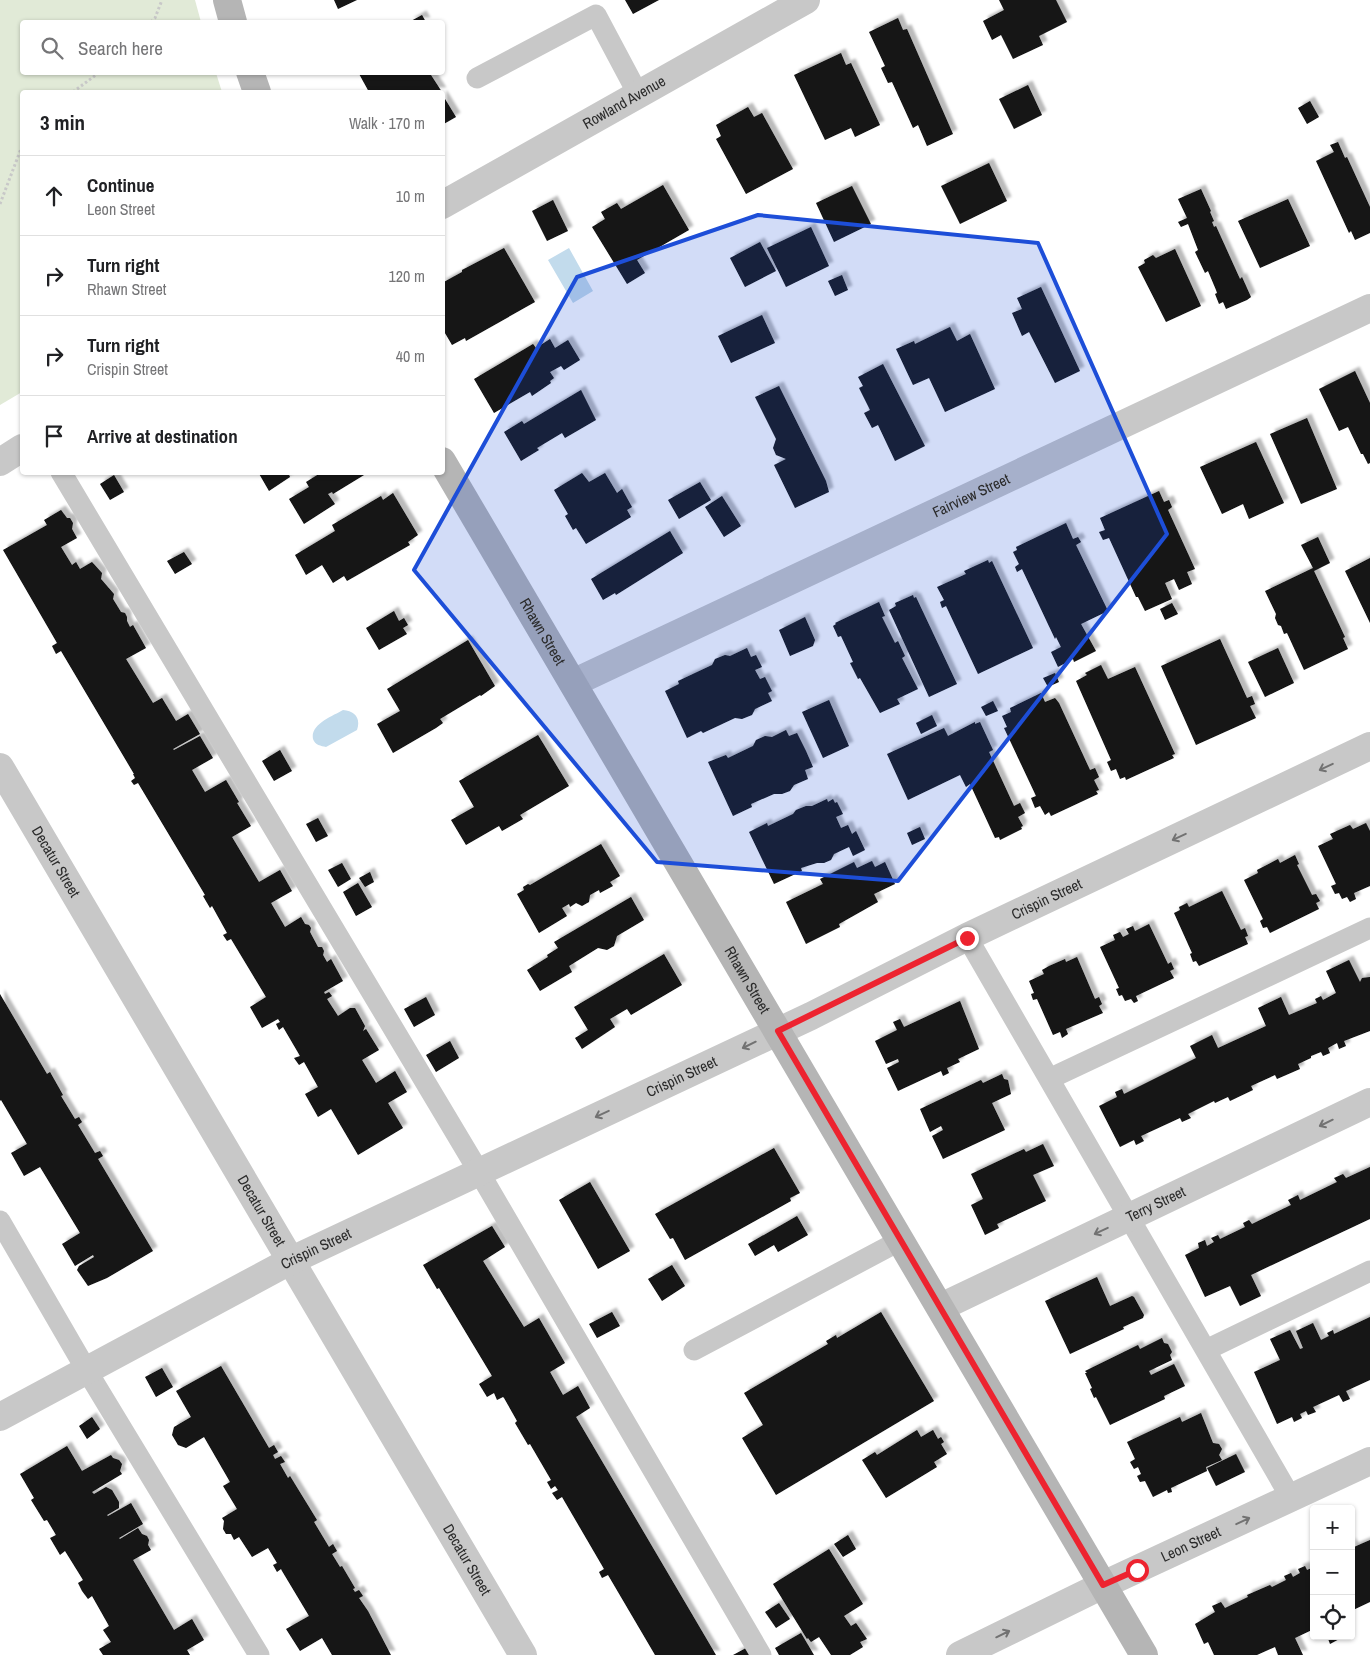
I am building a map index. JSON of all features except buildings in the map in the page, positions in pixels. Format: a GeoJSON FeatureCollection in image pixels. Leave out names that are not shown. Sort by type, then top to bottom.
{"type":"FeatureCollection","features":[{"type":"Feature","properties":{"kind":"main road"},"geometry":{"type":"LineString","coordinates":[[227,0],[232,20]]}},
{"type":"Feature","properties":{"kind":"main road"},"geometry":{"type":"LineString","coordinates":[[251,75],[256,90]]}},
{"type":"Feature","properties":{"kind":"main road","name":"Rhawn Street"},"geometry":{"type":"LineString","coordinates":[[445,466],[1144,1655]]}},
{"type":"Feature","properties":{"kind":"street","name":"Rowland Avenue"},"geometry":{"type":"LineString","coordinates":[[445,203],[638,94],[791,4]]}},
{"type":"Feature","properties":{"kind":"street","name":"Fairview Street"},"geometry":{"type":"LineString","coordinates":[[573,684],[1370,308]]}},
{"type":"Feature","properties":{"kind":"street"},"geometry":{"type":"LineString","coordinates":[[0,462],[20,449]]}},
{"type":"Feature","properties":{"kind":"street","name":"Crispin Street"},"geometry":{"type":"LineString","coordinates":[[0,1418],[290,1261],[778,1031],[967,938],[1370,746]]}},
{"type":"Feature","properties":{"kind":"street","name":"Decatur Street"},"geometry":{"type":"LineString","coordinates":[[0,767],[523,1655]]}},
{"type":"Feature","properties":{"kind":"street","name":"Terry Street"},"geometry":{"type":"LineString","coordinates":[[940,1307],[1370,1102]]}},
{"type":"Feature","properties":{"kind":"street","name":"Leon Street"},"geometry":{"type":"LineString","coordinates":[[960,1655],[1103,1585],[1370,1462]]}},
{"type":"Feature","properties":{"kind":"lane"},"geometry":{"type":"LineString","coordinates":[[477,78],[596,15],[638,94]]}},
{"type":"Feature","properties":{"kind":"lane"},"geometry":{"type":"LineString","coordinates":[[64,475],[479,1172],[761,1655]]}},
{"type":"Feature","properties":{"kind":"lane"},"geometry":{"type":"LineString","coordinates":[[1048,1079],[1370,928]]}},
{"type":"Feature","properties":{"kind":"lane"},"geometry":{"type":"LineString","coordinates":[[967,938],[1291,1498]]}},
{"type":"Feature","properties":{"kind":"lane"},"geometry":{"type":"LineString","coordinates":[[0,1221],[87,1371],[259,1655]]}},
{"type":"Feature","properties":{"kind":"lane"},"geometry":{"type":"LineString","coordinates":[[694,1350],[901,1240]]}},
{"type":"Feature","properties":{"kind":"lane"},"geometry":{"type":"LineString","coordinates":[[1206,1350],[1370,1271]]}},
{"type":"Feature","properties":{"kind":"path"},"geometry":{"type":"LineString","coordinates":[[153,20],[162,0]]}},
{"type":"Feature","properties":{"kind":"path"},"geometry":{"type":"LineString","coordinates":[[77,90],[96,75]]}},
{"type":"Feature","properties":{"kind":"path"},"geometry":{"type":"LineString","coordinates":[[0,204],[20,151]]}},
{"type":"Feature","properties":{"kind":"highlighted area"},"geometry":{"type":"Polygon","coordinates":[[[758,215],[1038,243],[1167,534],[898,881],[657,862],[414,570],[577,277],[758,215]]]}},
{"type":"Feature","properties":{"kind":"green space"},"geometry":{"type":"Polygon","coordinates":[[[0,0],[195,0],[200,20],[20,20],[20,75],[217,75],[221,90],[20,90],[20,393],[0,405],[0,0]]]}},
{"type":"Feature","properties":{"kind":"water"},"geometry":{"type":"Polygon","coordinates":[[[569,248],[593,291],[573,303],[548,260],[569,248]]]}},
{"type":"Feature","properties":{"kind":"water"},"geometry":{"type":"Polygon","coordinates":[[[343,710],[351,712],[356,716],[358,722],[357,730],[326,747],[317,744],[313,739],[315,729],[323,721],[343,710]]]}},
{"type":"Feature","properties":{"kind":"route"},"geometry":{"type":"LineString","coordinates":[[967,938],[778,1031],[1103,1585],[1137,1570]]}}]}
